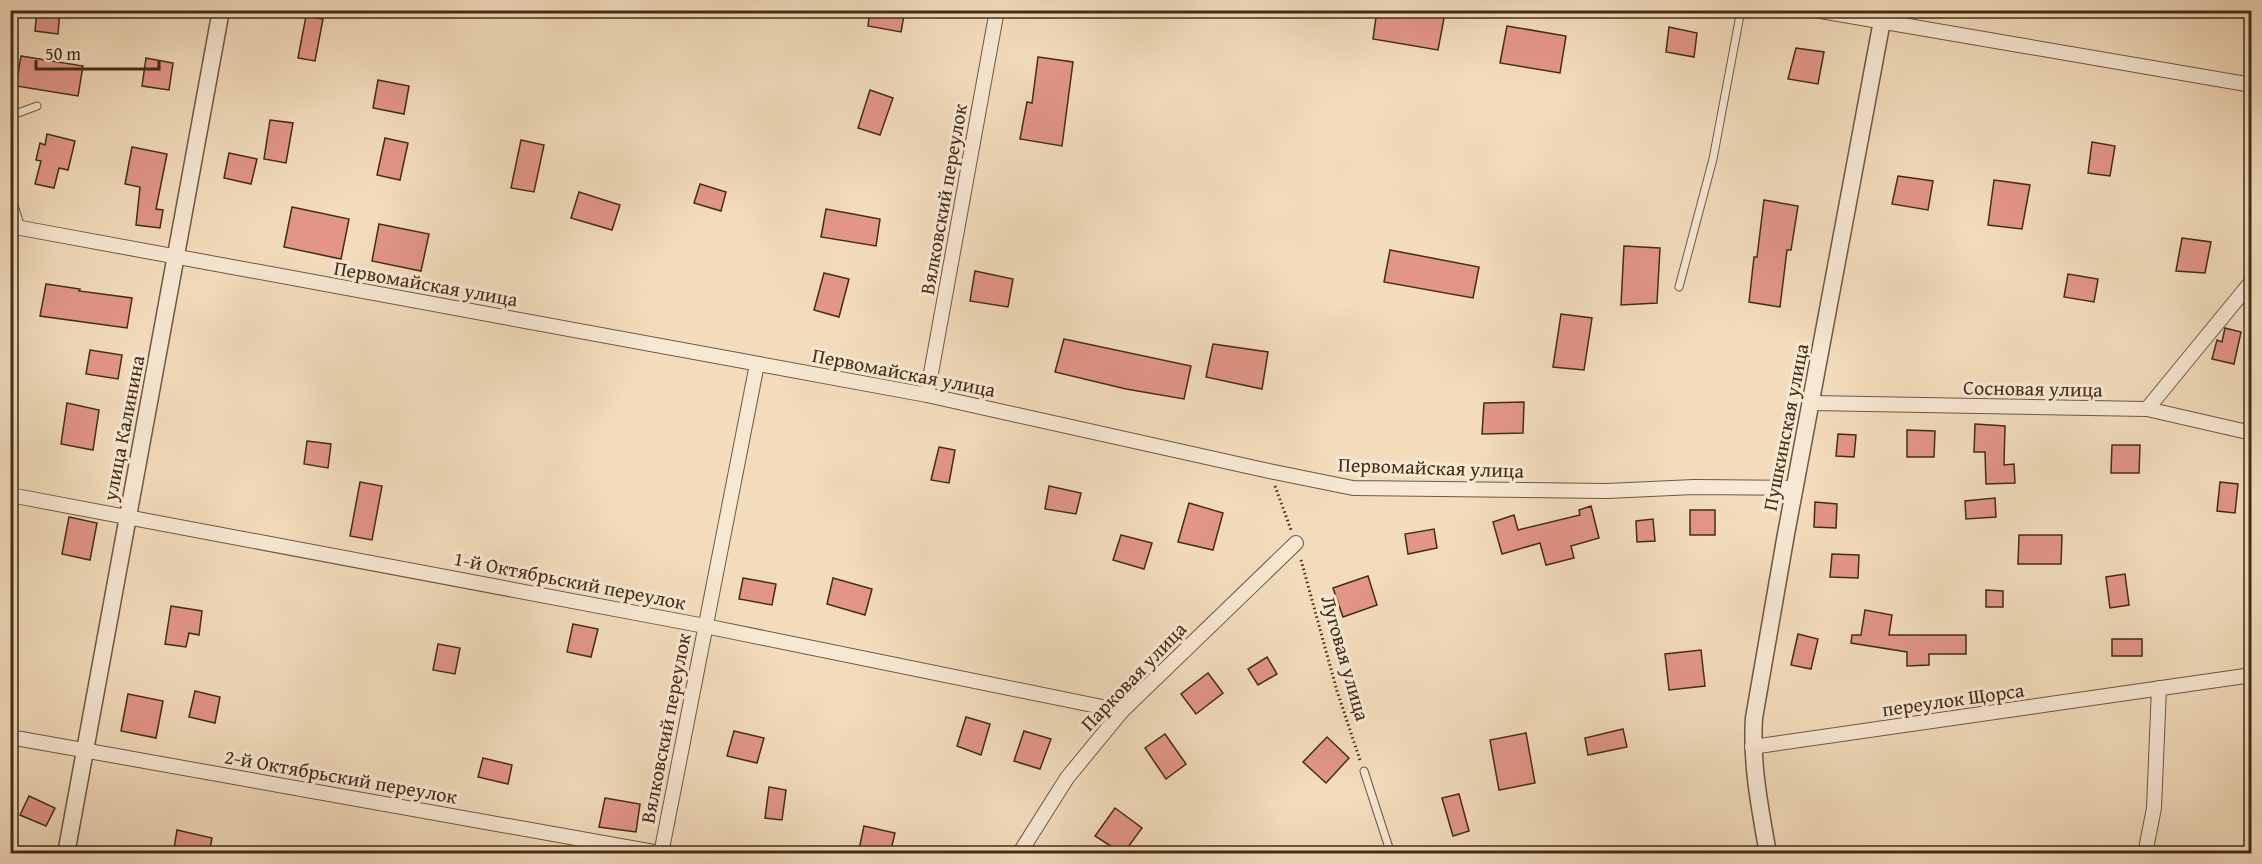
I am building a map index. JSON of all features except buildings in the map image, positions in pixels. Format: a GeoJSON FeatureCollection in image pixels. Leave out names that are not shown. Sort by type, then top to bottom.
{"type":"FeatureCollection","features":[{"type":"Feature","properties":{"kind":"street","name":"улица Калинина"},"geometry":{"type":"LineString","coordinates":[[66,854],[221,10]]}},
{"type":"Feature","properties":{"kind":"street","name":"Вялковский переулок"},"geometry":{"type":"LineString","coordinates":[[927,395],[998,10]]}},
{"type":"Feature","properties":{"kind":"street"},"geometry":{"type":"LineString","coordinates":[[1815,10],[1883,16],[2252,85]]}},
{"type":"Feature","properties":{"kind":"street","name":"Пушкинская улица"},"geometry":{"type":"LineString","coordinates":[[1768,854],[1754,774],[1752,747],[1754,718],[1883,16]]}},
{"type":"Feature","properties":{"kind":"street","name":"Первомайская улица"},"geometry":{"type":"LineString","coordinates":[[16,227],[927,395],[1353,488],[1607,491],[1694,487],[1795,488]]}},
{"type":"Feature","properties":{"kind":"street"},"geometry":{"type":"LineString","coordinates":[[2146,410],[2252,281]]}},
{"type":"Feature","properties":{"kind":"street","name":"Вялковский переулок"},"geometry":{"type":"LineString","coordinates":[[662,853],[757,364]]}},
{"type":"Feature","properties":{"kind":"street","name":"Сосновая улица"},"geometry":{"type":"LineString","coordinates":[[1812,403],[2146,410],[2252,433]]}},
{"type":"Feature","properties":{"kind":"street","name":"1-й Октябрьский переулок"},"geometry":{"type":"LineString","coordinates":[[10,495],[705,626],[1122,711]]}},
{"type":"Feature","properties":{"kind":"street","name":"Парковая улица"},"geometry":{"type":"LineString","coordinates":[[1019,854],[1066,778],[1122,711],[1296,543]]}},
{"type":"Feature","properties":{"kind":"street","name":"переулок Щорса"},"geometry":{"type":"LineString","coordinates":[[1752,747],[2252,675]]}},
{"type":"Feature","properties":{"kind":"street"},"geometry":{"type":"LineString","coordinates":[[2145,854],[2154,808],[2159,688]]}},
{"type":"Feature","properties":{"kind":"street","name":"2-й Октябрьский переулок"},"geometry":{"type":"LineString","coordinates":[[10,737],[662,853]]}},
{"type":"Feature","properties":{"kind":"lane"},"geometry":{"type":"LineString","coordinates":[[10,26],[16,10]]}},
{"type":"Feature","properties":{"kind":"lane"},"geometry":{"type":"LineString","coordinates":[[1678,287],[1713,159],[1741,10]]}},
{"type":"Feature","properties":{"kind":"lane"},"geometry":{"type":"LineString","coordinates":[[10,116],[37,106]]}},
{"type":"Feature","properties":{"kind":"lane"},"geometry":{"type":"LineString","coordinates":[[10,192],[16,227]]}},
{"type":"Feature","properties":{"kind":"lane"},"geometry":{"type":"LineString","coordinates":[[1364,771],[1391,854]]}},
{"type":"Feature","properties":{"kind":"path","name":"Луговая улица"},"geometry":{"type":"LineString","coordinates":[[1269,471],[1296,543],[1337,691],[1364,771]]}}]}
